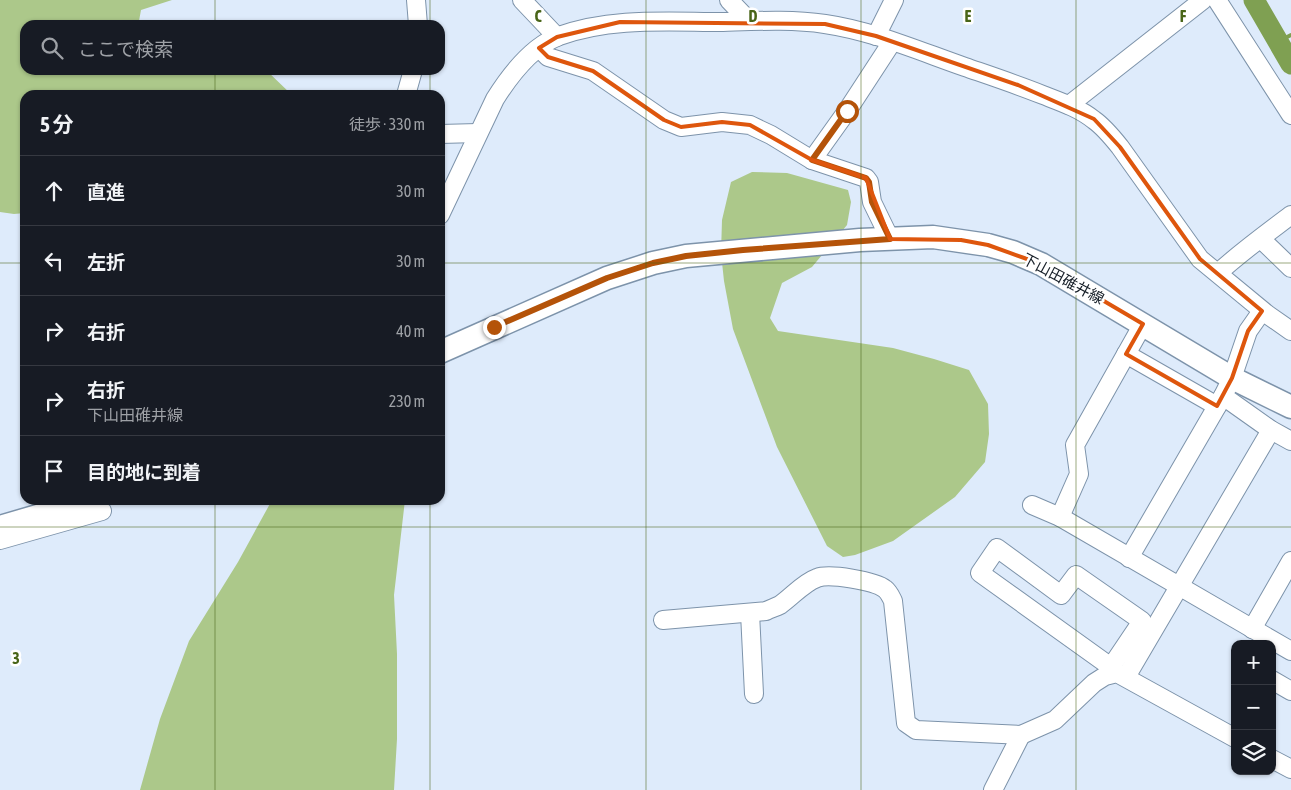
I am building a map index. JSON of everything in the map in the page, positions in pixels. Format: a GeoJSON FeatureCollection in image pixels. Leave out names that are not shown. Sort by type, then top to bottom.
{"type":"FeatureCollection","features":[{"type":"Feature","properties":{"kind":"main road","name":"下山田碓井線"},"geometry":{"type":"LineString","coordinates":[[445,350],[607,278],[653,263],[686,256],[743,250],[933,237],[988,245],[1013,252],[1041,264],[1143,324],[1224,393],[1291,407]]}},
{"type":"Feature","properties":{"kind":"main road"},"geometry":{"type":"LineString","coordinates":[[0,528],[97,505]]}},
{"type":"Feature","properties":{"kind":"street"},"geometry":{"type":"LineString","coordinates":[[416,0],[418,20]]}},
{"type":"Feature","properties":{"kind":"street"},"geometry":{"type":"LineString","coordinates":[[522,0],[557,37]]}},
{"type":"Feature","properties":{"kind":"street"},"geometry":{"type":"LineString","coordinates":[[729,0],[749,21]]}},
{"type":"Feature","properties":{"kind":"street"},"geometry":{"type":"LineString","coordinates":[[812,160],[847,111],[884,39],[894,0]]}},
{"type":"Feature","properties":{"kind":"street"},"geometry":{"type":"LineString","coordinates":[[1069,105],[1203,0]]}},
{"type":"Feature","properties":{"kind":"street"},"geometry":{"type":"LineString","coordinates":[[1217,0],[1291,115]]}},
{"type":"Feature","properties":{"kind":"street"},"geometry":{"type":"LineString","coordinates":[[445,203],[478,133],[506,82],[521,64],[539,48],[557,37],[589,27],[620,22],[749,21],[825,24],[884,39],[1018,85],[1069,105],[1094,119],[1107,132],[1200,259],[1262,311],[1291,331]]}},
{"type":"Feature","properties":{"kind":"street"},"geometry":{"type":"LineString","coordinates":[[539,48],[548,57],[593,71],[664,120],[681,127],[722,122],[750,125],[771,135],[812,160],[866,178],[869,182],[872,202],[890,239]]}},
{"type":"Feature","properties":{"kind":"street"},"geometry":{"type":"LineString","coordinates":[[407,90],[412,75]]}},
{"type":"Feature","properties":{"kind":"street"},"geometry":{"type":"LineString","coordinates":[[445,134],[478,133]]}},
{"type":"Feature","properties":{"kind":"street"},"geometry":{"type":"LineString","coordinates":[[1218,274],[1242,251],[1261,239],[1291,215]]}},
{"type":"Feature","properties":{"kind":"street"},"geometry":{"type":"LineString","coordinates":[[1261,239],[1291,268]]}},
{"type":"Feature","properties":{"kind":"street"},"geometry":{"type":"LineString","coordinates":[[1129,558],[1224,393],[1248,331],[1262,311]]}},
{"type":"Feature","properties":{"kind":"street"},"geometry":{"type":"LineString","coordinates":[[1060,517],[1079,474],[1074,445],[1143,324]]}},
{"type":"Feature","properties":{"kind":"street"},"geometry":{"type":"LineString","coordinates":[[1126,354],[1224,393],[1271,430],[1291,441]]}},
{"type":"Feature","properties":{"kind":"street"},"geometry":{"type":"LineString","coordinates":[[663,620],[766,611],[780,605],[805,584],[819,577],[831,576],[883,587],[893,601],[906,723],[916,730],[1021,735],[1055,720],[1094,683],[1105,676],[1118,672],[1179,586],[1271,430]]}},
{"type":"Feature","properties":{"kind":"street"},"geometry":{"type":"LineString","coordinates":[[0,540],[97,505]]}},
{"type":"Feature","properties":{"kind":"street"},"geometry":{"type":"LineString","coordinates":[[1032,505],[1060,517],[1291,651]]}},
{"type":"Feature","properties":{"kind":"street"},"geometry":{"type":"LineString","coordinates":[[1118,672],[1142,621],[1076,575],[1061,595],[997,548],[980,572],[1118,672],[1231,736]]}},
{"type":"Feature","properties":{"kind":"street"},"geometry":{"type":"LineString","coordinates":[[1252,630],[1291,561]]}},
{"type":"Feature","properties":{"kind":"street"},"geometry":{"type":"LineString","coordinates":[[750,613],[754,694]]}},
{"type":"Feature","properties":{"kind":"street"},"geometry":{"type":"LineString","coordinates":[[1276,682],[1291,691]]}},
{"type":"Feature","properties":{"kind":"street"},"geometry":{"type":"LineString","coordinates":[[993,790],[1021,735]]}},
{"type":"Feature","properties":{"kind":"street"},"geometry":{"type":"LineString","coordinates":[[1276,760],[1291,769]]}},
{"type":"Feature","properties":{"kind":"highlighted area"},"geometry":{"type":"Polygon","coordinates":[[[620,22],[825,24],[876,36],[1018,85],[1094,119],[1120,147],[1200,259],[1262,311],[1248,331],[1232,378],[1217,406],[1126,354],[1143,324],[1041,264],[988,245],[961,240],[890,239],[866,178],[812,160],[750,125],[722,122],[681,127],[664,120],[593,71],[548,57],[539,48],[557,37],[620,22]]]}},
{"type":"Feature","properties":{"kind":"green space"},"geometry":{"type":"Polygon","coordinates":[[[0,0],[172,0],[141,10],[139,20],[20,20],[20,75],[271,75],[287,90],[20,90],[20,213],[0,212],[0,0]]]}},
{"type":"Feature","properties":{"kind":"green space"},"geometry":{"type":"Polygon","coordinates":[[[752,172],[787,173],[848,190],[851,202],[847,225],[812,267],[782,283],[770,318],[778,331],[893,348],[969,370],[988,404],[989,434],[985,462],[955,497],[893,541],[855,555],[843,557],[827,546],[777,447],[733,329],[721,253],[722,220],[731,182],[752,172]]]}},
{"type":"Feature","properties":{"kind":"green space"},"geometry":{"type":"Polygon","coordinates":[[[269,505],[404,505],[394,595],[397,654],[397,739],[394,790],[140,790],[160,719],[189,641],[238,562],[269,505]]]}},
{"type":"Feature","properties":{"kind":"waterway"},"geometry":{"type":"LineString","coordinates":[[1254,0],[1291,64]]}},
{"type":"Feature","properties":{"kind":"waterway"},"geometry":{"type":"LineString","coordinates":[[1277,42],[1291,35]]}},
{"type":"Feature","properties":{"kind":"route"},"geometry":{"type":"LineString","coordinates":[[494,327],[607,278],[653,263],[686,256],[743,250],[890,239],[872,202],[869,182],[866,178],[812,160],[847,111]]}}]}
